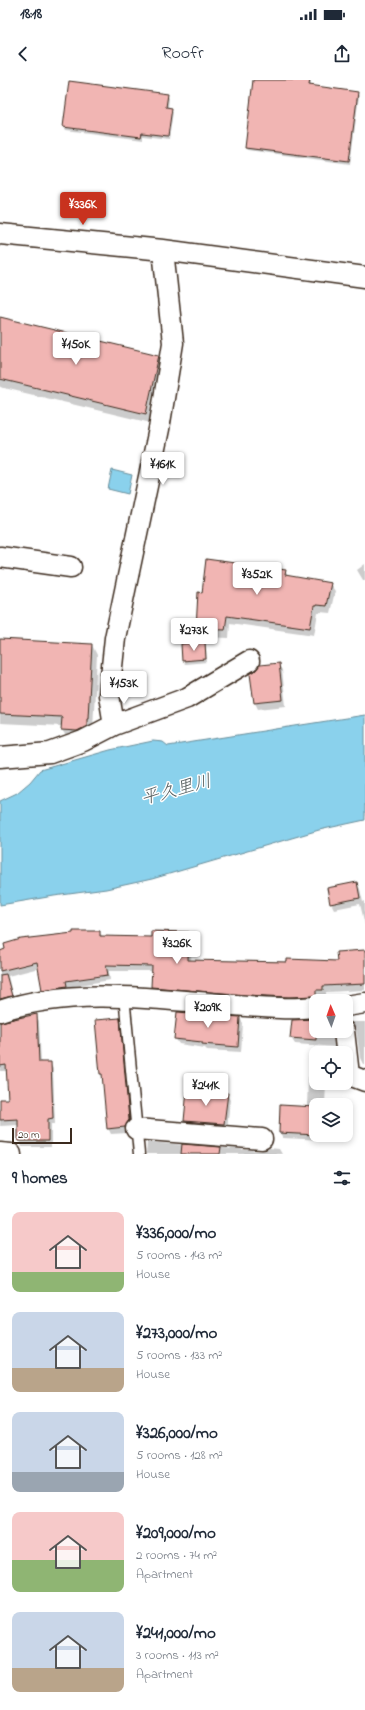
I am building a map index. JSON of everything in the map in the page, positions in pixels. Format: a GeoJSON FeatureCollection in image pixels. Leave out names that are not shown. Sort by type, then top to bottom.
{"type":"FeatureCollection","features":[{"type":"Feature","properties":{"kind":"street"},"geometry":{"type":"LineString","coordinates":[[0,234],[163,250],[365,277]]}},
{"type":"Feature","properties":{"kind":"street"},"geometry":{"type":"LineString","coordinates":[[114,725],[109,695],[115,638],[159,428],[173,343],[163,250]]}},
{"type":"Feature","properties":{"kind":"street"},"geometry":{"type":"LineString","coordinates":[[0,557],[71,566]]}},
{"type":"Feature","properties":{"kind":"street"},"geometry":{"type":"LineString","coordinates":[[0,757],[50,753],[84,741],[114,725],[187,698],[250,661]]}},
{"type":"Feature","properties":{"kind":"street"},"geometry":{"type":"LineString","coordinates":[[0,1011],[16,1006],[75,997],[124,996],[281,1009],[309,1007]]}},
{"type":"Feature","properties":{"kind":"street"},"geometry":{"type":"LineString","coordinates":[[353,1005],[365,1003]]}},
{"type":"Feature","properties":{"kind":"street"},"geometry":{"type":"LineString","coordinates":[[345,1038],[349,1076],[365,1081]]}},
{"type":"Feature","properties":{"kind":"street"},"geometry":{"type":"LineString","coordinates":[[136,1128],[262,1139]]}},
{"type":"Feature","properties":{"kind":"street"},"geometry":{"type":"LineString","coordinates":[[0,1153],[11,1154]]}},
{"type":"Feature","properties":{"kind":"lane"},"geometry":{"type":"LineString","coordinates":[[124,996],[139,1154]]}},
{"type":"Feature","properties":{"kind":"water"},"geometry":{"type":"Polygon","coordinates":[[[112,470],[132,475],[128,494],[108,489],[112,470]]]}},
{"type":"Feature","properties":{"kind":"water","name":"平久里川"},"geometry":{"type":"Polygon","coordinates":[[[365,715],[365,820],[319,830],[152,879],[106,889],[0,905],[0,801],[17,793],[30,782],[40,770],[110,750],[153,741],[163,742],[168,746],[365,715]]]}},
{"type":"Feature","properties":{"kind":"building"},"geometry":{"type":"Polygon","coordinates":[[[253,80],[310,80],[309,85],[358,92],[349,161],[245,148],[253,80]]]}},
{"type":"Feature","properties":{"kind":"building"},"geometry":{"type":"Polygon","coordinates":[[[69,81],[168,94],[166,107],[172,108],[168,136],[142,133],[141,137],[63,127],[69,81]]]}},
{"type":"Feature","properties":{"kind":"building"},"geometry":{"type":"Polygon","coordinates":[[[0,317],[159,355],[146,414],[0,379],[0,317]]]}},
{"type":"Feature","properties":{"kind":"building"},"geometry":{"type":"Polygon","coordinates":[[[206,559],[286,570],[285,575],[331,583],[326,606],[314,606],[310,628],[227,616],[225,630],[196,629],[198,592],[202,593],[206,559]]]}},
{"type":"Feature","properties":{"kind":"building"},"geometry":{"type":"Polygon","coordinates":[[[0,639],[92,644],[87,726],[77,731],[61,730],[62,717],[0,714],[0,639]]]}},
{"type":"Feature","properties":{"kind":"building"},"geometry":{"type":"Polygon","coordinates":[[[205,642],[206,659],[182,661],[181,644],[205,642]]]}},
{"type":"Feature","properties":{"kind":"building"},"geometry":{"type":"Polygon","coordinates":[[[279,663],[283,700],[254,703],[250,674],[260,665],[279,663]]]}},
{"type":"Feature","properties":{"kind":"building"},"geometry":{"type":"Polygon","coordinates":[[[357,882],[360,898],[330,904],[327,888],[357,882]]]}},
{"type":"Feature","properties":{"kind":"building"},"geometry":{"type":"Polygon","coordinates":[[[73,931],[100,931],[100,936],[151,937],[151,931],[189,932],[188,960],[287,962],[287,959],[337,961],[336,952],[365,950],[365,984],[323,986],[323,990],[316,990],[316,994],[309,994],[309,996],[246,995],[151,987],[152,966],[106,965],[108,975],[66,981],[67,986],[42,990],[37,962],[0,971],[0,951],[5,949],[4,944],[21,939],[73,933],[73,931]]]}},
{"type":"Feature","properties":{"kind":"building"},"geometry":{"type":"Polygon","coordinates":[[[6,974],[12,996],[0,999],[0,975],[6,974]]]}},
{"type":"Feature","properties":{"kind":"building"},"geometry":{"type":"Polygon","coordinates":[[[177,1012],[240,1017],[238,1047],[202,1044],[202,1042],[174,1039],[177,1012]]]}},
{"type":"Feature","properties":{"kind":"building"},"geometry":{"type":"Polygon","coordinates":[[[37,1014],[39,1062],[51,1062],[53,1118],[48,1119],[48,1141],[18,1141],[18,1119],[0,1120],[0,1099],[8,1099],[6,1065],[0,1066],[0,1022],[37,1014]]]}},
{"type":"Feature","properties":{"kind":"building"},"geometry":{"type":"Polygon","coordinates":[[[120,1018],[129,1120],[125,1127],[107,1129],[95,1020],[120,1018]]]}},
{"type":"Feature","properties":{"kind":"building"},"geometry":{"type":"Polygon","coordinates":[[[309,1019],[309,1038],[316,1038],[316,1040],[290,1038],[292,1020],[309,1019]]]}},
{"type":"Feature","properties":{"kind":"building"},"geometry":{"type":"Polygon","coordinates":[[[187,1090],[228,1093],[224,1124],[184,1121],[187,1090]]]}},
{"type":"Feature","properties":{"kind":"building"},"geometry":{"type":"Polygon","coordinates":[[[280,1105],[309,1107],[309,1135],[279,1133],[280,1105]]]}},
{"type":"Feature","properties":{"kind":"building"},"geometry":{"type":"Polygon","coordinates":[[[182,1144],[221,1147],[220,1154],[181,1154],[182,1144]]]}}]}
